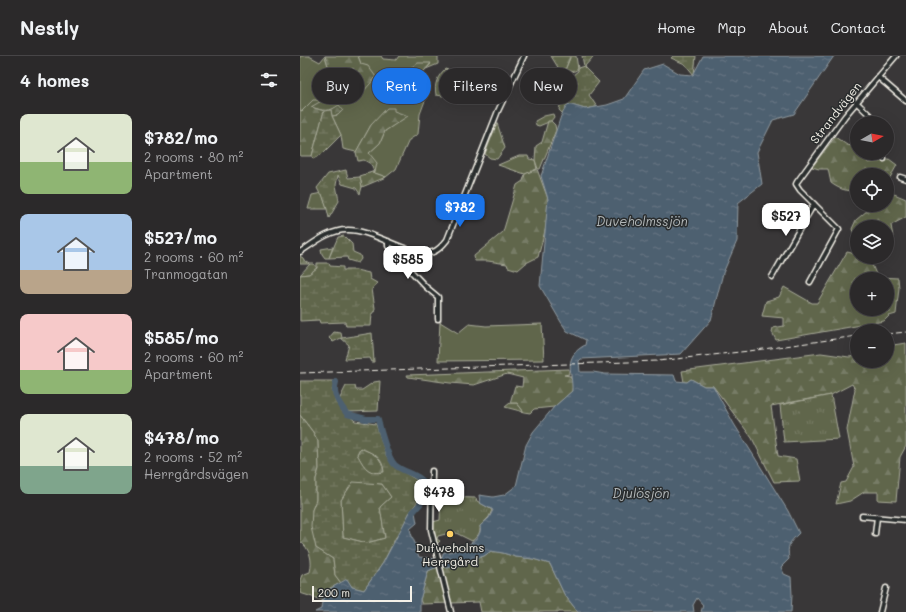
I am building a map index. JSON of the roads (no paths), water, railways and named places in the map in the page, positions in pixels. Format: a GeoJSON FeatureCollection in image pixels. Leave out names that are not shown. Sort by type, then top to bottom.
{"type":"FeatureCollection","features":[{"type":"Feature","properties":{"kind":"street"},"geometry":{"type":"LineString","coordinates":[[300,252],[340,230],[362,232],[420,253],[433,252],[444,244],[498,112],[524,56]]}},
{"type":"Feature","properties":{"kind":"street","name":"Strandvägen"},"geometry":{"type":"LineString","coordinates":[[814,204],[796,184],[856,102],[896,56]]}},
{"type":"Feature","properties":{"kind":"street"},"geometry":{"type":"LineString","coordinates":[[878,77],[906,101]]}},
{"type":"Feature","properties":{"kind":"street"},"geometry":{"type":"LineString","coordinates":[[856,102],[871,116]]}},
{"type":"Feature","properties":{"kind":"street"},"geometry":{"type":"LineString","coordinates":[[900,177],[906,179]]}},
{"type":"Feature","properties":{"kind":"street"},"geometry":{"type":"LineString","coordinates":[[772,277],[814,204],[839,229],[810,282]]}},
{"type":"Feature","properties":{"kind":"street"},"geometry":{"type":"LineString","coordinates":[[388,241],[391,250],[426,287],[438,297],[438,319]]}},
{"type":"Feature","properties":{"kind":"street"},"geometry":{"type":"LineString","coordinates":[[432,471],[431,530],[451,612]]}},
{"type":"Feature","properties":{"kind":"street"},"geometry":{"type":"LineString","coordinates":[[862,516],[906,520]]}},
{"type":"Feature","properties":{"kind":"street"},"geometry":{"type":"LineString","coordinates":[[875,534],[877,517]]}},
{"type":"Feature","properties":{"kind":"street"},"geometry":{"type":"LineString","coordinates":[[880,612],[886,588]]}},
{"type":"Feature","properties":{"kind":"water"},"geometry":{"type":"Polygon","coordinates":[[[703,56],[834,56],[794,114],[773,120],[757,152],[762,184],[738,203],[737,241],[723,273],[711,320],[681,354],[581,359],[579,361],[580,372],[605,374],[674,375],[676,381],[687,382],[691,379],[704,386],[713,386],[734,424],[788,511],[799,533],[790,544],[788,550],[789,559],[781,567],[784,574],[791,577],[791,612],[701,612],[703,605],[697,598],[693,605],[694,612],[578,612],[564,594],[550,564],[533,559],[516,557],[491,551],[484,556],[460,566],[447,568],[442,566],[428,571],[420,600],[420,612],[315,612],[321,609],[326,593],[347,579],[352,587],[364,590],[383,563],[410,512],[415,512],[417,523],[410,529],[419,557],[436,559],[442,558],[443,553],[464,547],[475,540],[480,531],[480,526],[489,518],[493,510],[480,503],[479,495],[493,497],[504,495],[516,486],[526,445],[533,432],[554,407],[572,391],[571,360],[573,355],[585,345],[586,340],[567,331],[540,286],[548,199],[541,176],[561,116],[568,104],[585,109],[607,105],[624,99],[644,70],[663,64],[680,74],[693,75],[703,56]]]}},
{"type":"Feature","properties":{"kind":"waterway"},"geometry":{"type":"LineString","coordinates":[[336,382],[336,395],[347,414],[366,419],[378,419],[392,462],[399,468],[418,477],[424,482],[421,503],[413,512]]}},
{"type":"Feature","properties":{"kind":"railway"},"geometry":{"type":"LineString","coordinates":[[894,333],[906,332]]}},
{"type":"Feature","properties":{"kind":"railway"},"geometry":{"type":"LineString","coordinates":[[300,373],[658,361],[749,351],[850,337]]}},
{"type":"Feature","properties":{"kind":"place","name":"Dufweholms Herrgård"},"geometry":{"type":"Point","coordinates":[450,534]}},
{"type":"Feature","properties":{"kind":"water label","name":"Duveholmssjön"},"geometry":{"type":"Point","coordinates":[642,221]}},
{"type":"Feature","properties":{"kind":"water label","name":"Djulösjön"},"geometry":{"type":"Point","coordinates":[641,493]}}]}
